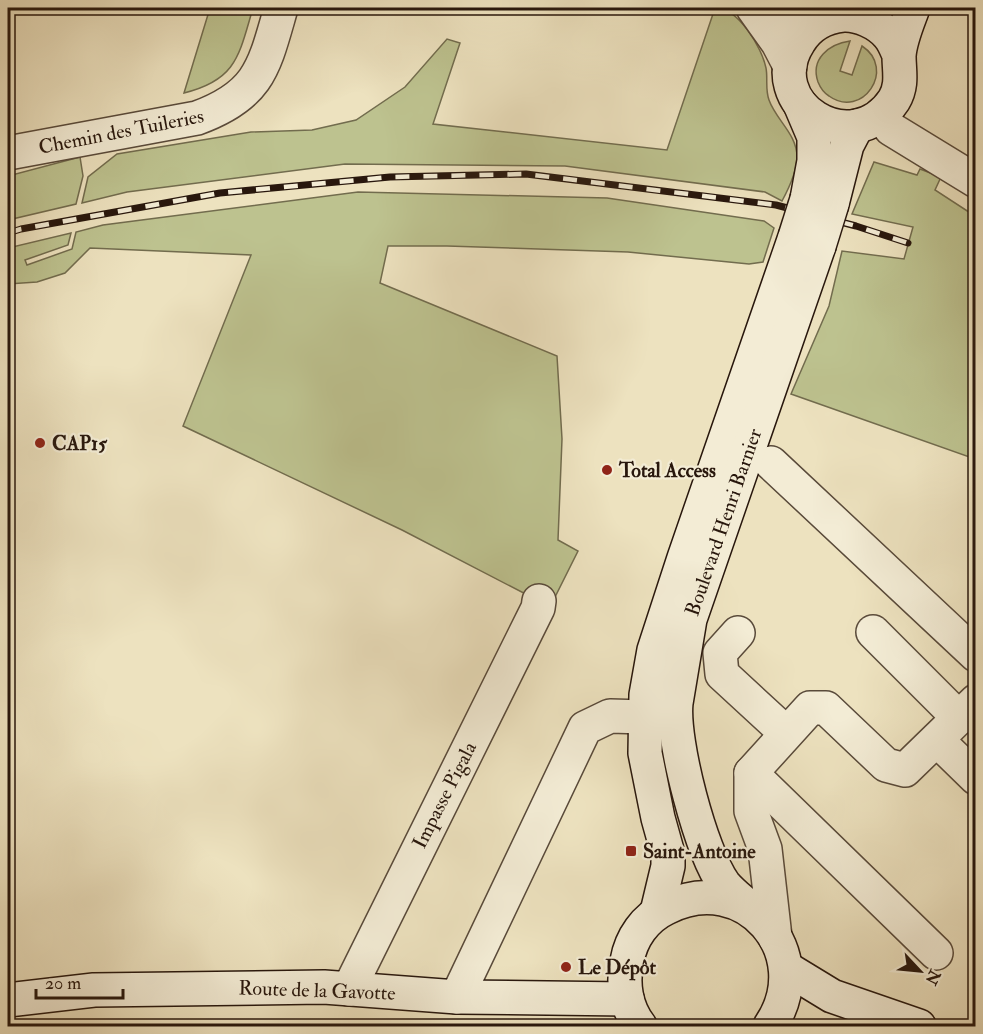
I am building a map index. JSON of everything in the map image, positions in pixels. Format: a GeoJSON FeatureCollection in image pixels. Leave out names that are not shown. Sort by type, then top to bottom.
{"type":"FeatureCollection","features":[{"type":"Feature","properties":{"kind":"street","name":"Chemin des Tuileries"},"geometry":{"type":"LineString","coordinates":[[8,153],[197,118],[217,111],[236,100],[252,83],[265,63],[281,8]]}},
{"type":"Feature","properties":{"kind":"street"},"geometry":{"type":"LineString","coordinates":[[753,8],[778,43],[790,66]]}},
{"type":"Feature","properties":{"kind":"street"},"geometry":{"type":"LineString","coordinates":[[776,8],[791,15],[840,14],[869,20],[888,34],[899,54],[902,77],[895,98],[869,121],[841,128],[825,124],[811,116],[800,104],[791,86],[790,66],[794,49],[803,34],[840,14]]}},
{"type":"Feature","properties":{"kind":"street"},"geometry":{"type":"LineString","coordinates":[[899,54],[913,8]]}},
{"type":"Feature","properties":{"kind":"street","name":"Boulevard Henri Barnier"},"geometry":{"type":"LineString","coordinates":[[800,104],[814,137],[814,161],[819,201]]}},
{"type":"Feature","properties":{"kind":"street"},"geometry":{"type":"LineString","coordinates":[[869,121],[891,129],[975,181]]}},
{"type":"Feature","properties":{"kind":"street","name":"Boulevard Henri Barnier"},"geometry":{"type":"LineString","coordinates":[[776,937],[766,924],[724,884],[697,822],[679,744],[676,703],[690,619],[819,201],[847,145],[869,121]]}},
{"type":"Feature","properties":{"kind":"street","name":"Boulevard Henri Barnier"},"geometry":{"type":"LineString","coordinates":[[657,912],[668,866],[668,854],[645,753],[646,695],[654,650],[667,608],[807,241]]}},
{"type":"Feature","properties":{"kind":"street"},"geometry":{"type":"LineString","coordinates":[[771,463],[975,655]]}},
{"type":"Feature","properties":{"kind":"street","name":"Impasse Pigala"},"geometry":{"type":"LineString","coordinates":[[349,988],[538,608],[539,601]]}},
{"type":"Feature","properties":{"kind":"street"},"geometry":{"type":"LineString","coordinates":[[873,632],[957,720],[975,778]]}},
{"type":"Feature","properties":{"kind":"street"},"geometry":{"type":"LineString","coordinates":[[738,633],[720,653],[722,674],[786,733]]}},
{"type":"Feature","properties":{"kind":"street"},"geometry":{"type":"LineString","coordinates":[[770,1026],[779,1013],[785,991],[786,968],[783,952],[776,937],[765,849],[751,811],[751,773],[810,708],[826,708],[886,765],[905,770],[957,720]]}},
{"type":"Feature","properties":{"kind":"street"},"geometry":{"type":"LineString","coordinates":[[457,997],[585,728],[610,716],[645,717]]}},
{"type":"Feature","properties":{"kind":"street"},"geometry":{"type":"LineString","coordinates":[[751,773],[936,953]]}},
{"type":"Feature","properties":{"kind":"street"},"geometry":{"type":"LineString","coordinates":[[634,1013],[624,975],[629,951],[640,929],[657,912],[680,900],[705,896],[731,900],[754,912]]}},
{"type":"Feature","properties":{"kind":"street"},"geometry":{"type":"LineString","coordinates":[[786,968],[832,996],[919,1026]]}},
{"type":"Feature","properties":{"kind":"street","name":"Route de la Gavotte"},"geometry":{"type":"LineString","coordinates":[[8,1000],[94,990],[349,988],[634,1013]]}},
{"type":"Feature","properties":{"kind":"green space"},"geometry":{"type":"Polygon","coordinates":[[[210,8],[253,8],[239,52],[225,73],[202,88],[184,93],[210,8]]]}},
{"type":"Feature","properties":{"kind":"green space"},"geometry":{"type":"Polygon","coordinates":[[[715,8],[724,9],[740,21],[760,50],[766,68],[769,100],[794,141],[797,157],[796,168],[782,201],[765,192],[565,166],[345,164],[127,192],[82,203],[88,177],[117,154],[251,132],[312,130],[356,120],[405,87],[447,39],[460,43],[433,124],[667,150],[715,8]]]}},
{"type":"Feature","properties":{"kind":"green space"},"geometry":{"type":"Polygon","coordinates":[[[850,41],[840,71],[852,75],[862,46],[872,56],[876,67],[876,78],[871,89],[863,97],[853,102],[841,102],[822,90],[816,74],[817,66],[823,54],[829,49],[850,41]]]}},
{"type":"Feature","properties":{"kind":"green space"},"geometry":{"type":"Polygon","coordinates":[[[80,157],[83,176],[76,204],[8,220],[8,176],[80,157]]]}},
{"type":"Feature","properties":{"kind":"green space"},"geometry":{"type":"Polygon","coordinates":[[[874,162],[917,175],[920,169],[941,177],[935,190],[975,216],[975,459],[791,394],[829,306],[842,251],[904,259],[913,227],[852,214],[874,162]]]}},
{"type":"Feature","properties":{"kind":"green space"},"geometry":{"type":"Polygon","coordinates":[[[358,192],[607,198],[764,221],[774,228],[763,262],[749,264],[628,252],[388,246],[380,283],[557,356],[562,439],[558,540],[578,551],[551,605],[539,601],[402,530],[183,426],[251,255],[90,248],[65,273],[37,282],[8,284],[8,248],[71,233],[68,245],[25,260],[27,265],[72,249],[76,232],[103,225],[358,192]]]}},
{"type":"Feature","properties":{"kind":"railway"},"geometry":{"type":"LineString","coordinates":[[8,233],[220,193],[390,177],[526,174],[776,205],[856,226],[908,243]]}},
{"type":"Feature","properties":{"kind":"place","name":"CAP15"},"geometry":{"type":"Point","coordinates":[40,443]}},
{"type":"Feature","properties":{"kind":"place","name":"Total Access"},"geometry":{"type":"Point","coordinates":[607,470]}},
{"type":"Feature","properties":{"kind":"place","name":"Saint-Antoine"},"geometry":{"type":"Point","coordinates":[631,851]}},
{"type":"Feature","properties":{"kind":"place","name":"Le Dépôt"},"geometry":{"type":"Point","coordinates":[566,967]}}]}
